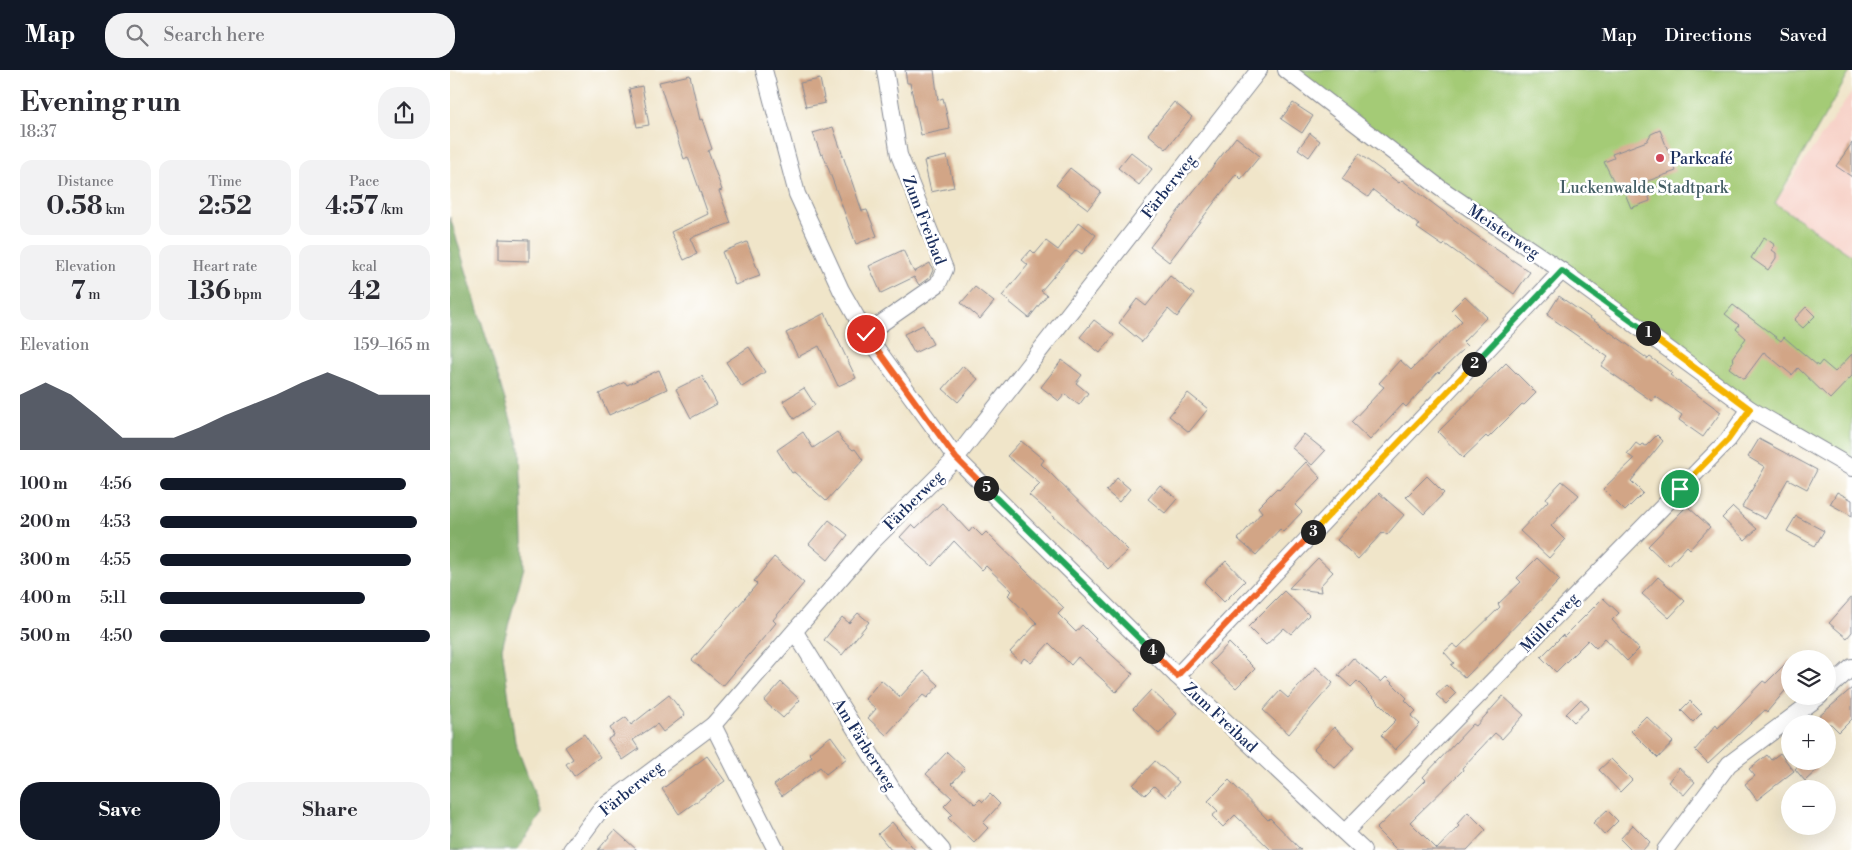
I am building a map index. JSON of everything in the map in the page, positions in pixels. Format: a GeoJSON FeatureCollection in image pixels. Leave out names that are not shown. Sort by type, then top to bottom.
{"type":"FeatureCollection","features":[{"type":"Feature","properties":{"kind":"street","name":"Zum Freibad"},"geometry":{"type":"LineString","coordinates":[[764,70],[797,194],[841,290],[866,334],[956,458],[1177,676],[1363,850]]}},
{"type":"Feature","properties":{"kind":"street","name":"Zum Freibad"},"geometry":{"type":"LineString","coordinates":[[866,334],[938,284],[945,269],[899,155],[885,70]]}},
{"type":"Feature","properties":{"kind":"street","name":"Färberweg"},"geometry":{"type":"LineString","coordinates":[[571,850],[602,808],[713,725],[871,543],[956,458],[1259,70]]}},
{"type":"Feature","properties":{"kind":"street","name":"Meisterweg"},"geometry":{"type":"LineString","coordinates":[[1286,70],[1440,188],[1562,271],[1750,409],[1852,468]]}},
{"type":"Feature","properties":{"kind":"street"},"geometry":{"type":"LineString","coordinates":[[1177,676],[1562,271]]}},
{"type":"Feature","properties":{"kind":"street","name":"Müllerweg"},"geometry":{"type":"LineString","coordinates":[[1345,832],[1728,440],[1750,409]]}},
{"type":"Feature","properties":{"kind":"street","name":"Am Färberweg"},"geometry":{"type":"LineString","coordinates":[[795,632],[902,805],[942,850]]}},
{"type":"Feature","properties":{"kind":"street"},"geometry":{"type":"LineString","coordinates":[[1836,682],[1852,667]]}},
{"type":"Feature","properties":{"kind":"street"},"geometry":{"type":"LineString","coordinates":[[1665,850],[1729,764],[1808,705]]}},
{"type":"Feature","properties":{"kind":"street"},"geometry":{"type":"LineString","coordinates":[[713,725],[776,850]]}},
{"type":"Feature","properties":{"kind":"shaded area"},"geometry":{"type":"Polygon","coordinates":[[[1852,92],[1852,256],[1775,203],[1852,92]]]}},
{"type":"Feature","properties":{"kind":"green space","name":"Luckenwalde Stadtpark"},"geometry":{"type":"Polygon","coordinates":[[[1286,70],[1851,70],[1775,203],[1852,256],[1852,468],[1750,409],[1286,70]]]}},
{"type":"Feature","properties":{"kind":"green space"},"geometry":{"type":"Polygon","coordinates":[[[450,217],[520,450],[524,567],[502,648],[515,742],[542,813],[517,850],[450,850],[450,217]]]}},
{"type":"Feature","properties":{"kind":"building"},"geometry":{"type":"Polygon","coordinates":[[[905,70],[934,70],[938,100],[943,98],[950,129],[921,135],[910,83],[907,83],[905,70]]]}},
{"type":"Feature","properties":{"kind":"building"},"geometry":{"type":"Polygon","coordinates":[[[690,75],[700,120],[702,119],[712,149],[708,151],[722,190],[719,191],[731,223],[690,238],[697,254],[684,260],[671,232],[708,214],[688,157],[684,159],[659,82],[690,75]]]}},
{"type":"Feature","properties":{"kind":"building"},"geometry":{"type":"Polygon","coordinates":[[[820,79],[825,103],[806,107],[800,83],[820,79]]]}},
{"type":"Feature","properties":{"kind":"building"},"geometry":{"type":"Polygon","coordinates":[[[642,86],[649,125],[637,127],[629,89],[642,86]]]}},
{"type":"Feature","properties":{"kind":"building"},"geometry":{"type":"Polygon","coordinates":[[[1174,102],[1192,117],[1166,149],[1148,134],[1174,102]]]}},
{"type":"Feature","properties":{"kind":"building"},"geometry":{"type":"Polygon","coordinates":[[[1293,103],[1313,116],[1302,133],[1281,119],[1293,103]]]}},
{"type":"Feature","properties":{"kind":"building"},"geometry":{"type":"Polygon","coordinates":[[[833,127],[862,211],[867,210],[877,236],[856,244],[823,154],[821,155],[813,133],[833,127]]]}},
{"type":"Feature","properties":{"kind":"building"},"geometry":{"type":"Polygon","coordinates":[[[1660,130],[1676,171],[1645,182],[1650,201],[1631,208],[1624,191],[1619,192],[1604,162],[1614,158],[1612,154],[1647,141],[1651,134],[1660,130]]]}},
{"type":"Feature","properties":{"kind":"building"},"geometry":{"type":"Polygon","coordinates":[[[1310,133],[1320,141],[1309,157],[1298,149],[1310,133]]]}},
{"type":"Feature","properties":{"kind":"building"},"geometry":{"type":"Polygon","coordinates":[[[1236,137],[1260,156],[1241,179],[1236,174],[1169,262],[1150,247],[1236,137]]]}},
{"type":"Feature","properties":{"kind":"building"},"geometry":{"type":"Polygon","coordinates":[[[1852,143],[1852,177],[1836,166],[1852,143]]]}},
{"type":"Feature","properties":{"kind":"building"},"geometry":{"type":"Polygon","coordinates":[[[1131,152],[1152,169],[1139,185],[1118,168],[1131,152]]]}},
{"type":"Feature","properties":{"kind":"building"},"geometry":{"type":"Polygon","coordinates":[[[1359,154],[1399,183],[1402,180],[1472,233],[1530,272],[1514,294],[1445,244],[1443,246],[1417,228],[1419,225],[1373,190],[1368,197],[1342,179],[1359,154]]]}},
{"type":"Feature","properties":{"kind":"building"},"geometry":{"type":"Polygon","coordinates":[[[947,156],[954,187],[931,192],[924,161],[947,156]]]}},
{"type":"Feature","properties":{"kind":"building"},"geometry":{"type":"Polygon","coordinates":[[[1070,168],[1101,192],[1088,209],[1056,185],[1070,168]]]}},
{"type":"Feature","properties":{"kind":"building"},"geometry":{"type":"Polygon","coordinates":[[[1079,222],[1096,235],[1082,254],[1076,250],[1041,291],[1047,295],[1029,318],[1002,296],[1028,265],[1022,260],[1031,250],[1035,254],[1046,241],[1058,250],[1079,222]]]}},
{"type":"Feature","properties":{"kind":"building"},"geometry":{"type":"Polygon","coordinates":[[[1764,237],[1775,245],[1772,250],[1776,253],[1776,258],[1768,270],[1751,258],[1764,237]]]}},
{"type":"Feature","properties":{"kind":"building"},"geometry":{"type":"Polygon","coordinates":[[[499,239],[529,240],[529,261],[499,260],[499,239]]]}},
{"type":"Feature","properties":{"kind":"building"},"geometry":{"type":"Polygon","coordinates":[[[747,242],[760,276],[735,285],[722,252],[747,242]]]}},
{"type":"Feature","properties":{"kind":"building"},"geometry":{"type":"Polygon","coordinates":[[[903,250],[914,272],[930,263],[933,270],[930,277],[919,285],[914,277],[881,293],[869,266],[903,250]]]}},
{"type":"Feature","properties":{"kind":"building"},"geometry":{"type":"Polygon","coordinates":[[[1170,276],[1194,294],[1177,317],[1168,309],[1142,342],[1119,323],[1137,299],[1146,306],[1170,276]]]}},
{"type":"Feature","properties":{"kind":"building"},"geometry":{"type":"Polygon","coordinates":[[[975,287],[994,302],[980,319],[961,303],[975,287]]]}},
{"type":"Feature","properties":{"kind":"building"},"geometry":{"type":"Polygon","coordinates":[[[1465,296],[1487,317],[1463,342],[1467,346],[1438,372],[1406,407],[1403,404],[1370,440],[1351,422],[1384,387],[1379,383],[1400,360],[1411,370],[1462,321],[1451,310],[1465,296]]]}},
{"type":"Feature","properties":{"kind":"building"},"geometry":{"type":"Polygon","coordinates":[[[1559,296],[1648,359],[1650,357],[1672,373],[1670,375],[1721,412],[1703,437],[1679,420],[1682,415],[1655,396],[1652,401],[1601,366],[1608,357],[1547,315],[1559,296]]]}},
{"type":"Feature","properties":{"kind":"building"},"geometry":{"type":"Polygon","coordinates":[[[1733,305],[1781,341],[1784,337],[1818,366],[1822,361],[1835,372],[1852,354],[1852,376],[1830,399],[1798,368],[1792,375],[1764,352],[1744,379],[1729,368],[1734,360],[1732,358],[1746,338],[1736,329],[1739,325],[1725,314],[1733,305]]]}},
{"type":"Feature","properties":{"kind":"building"},"geometry":{"type":"Polygon","coordinates":[[[1806,307],[1815,316],[1803,328],[1794,320],[1806,307]]]}},
{"type":"Feature","properties":{"kind":"building"},"geometry":{"type":"Polygon","coordinates":[[[825,313],[856,378],[838,386],[819,346],[798,357],[786,333],[825,313]]]}},
{"type":"Feature","properties":{"kind":"building"},"geometry":{"type":"Polygon","coordinates":[[[1094,320],[1114,335],[1100,353],[1080,337],[1094,320]]]}},
{"type":"Feature","properties":{"kind":"building"},"geometry":{"type":"Polygon","coordinates":[[[923,325],[933,344],[914,353],[904,334],[923,325]]]}},
{"type":"Feature","properties":{"kind":"building"},"geometry":{"type":"Polygon","coordinates":[[[749,347],[765,372],[742,387],[726,362],[749,347]]]}},
{"type":"Feature","properties":{"kind":"building"},"geometry":{"type":"Polygon","coordinates":[[[1062,360],[1082,375],[1076,383],[1088,393],[1079,405],[1065,394],[1059,401],[1041,387],[1062,360]]]}},
{"type":"Feature","properties":{"kind":"building"},"geometry":{"type":"Polygon","coordinates":[[[1506,363],[1536,393],[1524,405],[1522,404],[1488,438],[1486,436],[1463,458],[1438,432],[1506,363]]]}},
{"type":"Feature","properties":{"kind":"building"},"geometry":{"type":"Polygon","coordinates":[[[963,366],[978,379],[958,402],[943,389],[963,366]]]}},
{"type":"Feature","properties":{"kind":"building"},"geometry":{"type":"Polygon","coordinates":[[[659,370],[667,389],[609,415],[599,394],[625,382],[627,385],[659,370]]]}},
{"type":"Feature","properties":{"kind":"building"},"geometry":{"type":"Polygon","coordinates":[[[702,376],[717,404],[691,418],[676,389],[702,376]]]}},
{"type":"Feature","properties":{"kind":"building"},"geometry":{"type":"Polygon","coordinates":[[[804,388],[815,405],[794,419],[783,401],[804,388]]]}},
{"type":"Feature","properties":{"kind":"building"},"geometry":{"type":"Polygon","coordinates":[[[1188,393],[1208,409],[1189,432],[1169,416],[1188,393]]]}},
{"type":"Feature","properties":{"kind":"building"},"geometry":{"type":"Polygon","coordinates":[[[803,432],[813,448],[837,432],[843,441],[853,450],[855,449],[863,460],[826,501],[794,472],[792,473],[777,450],[803,432]]]}},
{"type":"Feature","properties":{"kind":"building"},"geometry":{"type":"Polygon","coordinates":[[[1304,434],[1325,451],[1312,465],[1292,448],[1304,434]]]}},
{"type":"Feature","properties":{"kind":"building"},"geometry":{"type":"Polygon","coordinates":[[[1657,435],[1663,441],[1631,481],[1643,493],[1625,511],[1603,489],[1634,459],[1627,454],[1636,443],[1640,446],[1642,444],[1646,446],[1657,435]]]}},
{"type":"Feature","properties":{"kind":"building"},"geometry":{"type":"Polygon","coordinates":[[[1759,439],[1817,470],[1807,489],[1788,479],[1765,519],[1742,507],[1765,467],[1748,457],[1759,439]]]}},
{"type":"Feature","properties":{"kind":"building"},"geometry":{"type":"Polygon","coordinates":[[[1021,441],[1044,460],[1041,464],[1128,550],[1108,569],[1078,538],[1029,495],[1040,484],[1007,456],[1021,441]]]}},
{"type":"Feature","properties":{"kind":"building"},"geometry":{"type":"Polygon","coordinates":[[[1306,462],[1321,478],[1295,505],[1302,512],[1283,532],[1280,529],[1256,555],[1238,539],[1262,512],[1258,507],[1277,488],[1279,490],[1306,462]]]}},
{"type":"Feature","properties":{"kind":"building"},"geometry":{"type":"Polygon","coordinates":[[[1427,476],[1444,493],[1424,514],[1406,497],[1427,476]]]}},
{"type":"Feature","properties":{"kind":"building"},"geometry":{"type":"Polygon","coordinates":[[[1117,478],[1130,489],[1119,502],[1106,491],[1117,478]]]}},
{"type":"Feature","properties":{"kind":"building"},"geometry":{"type":"Polygon","coordinates":[[[1562,481],[1579,495],[1551,526],[1565,540],[1549,558],[1520,531],[1548,501],[1546,498],[1562,481]]]}},
{"type":"Feature","properties":{"kind":"building"},"geometry":{"type":"Polygon","coordinates":[[[1160,485],[1177,499],[1165,513],[1148,499],[1160,485]]]}},
{"type":"Feature","properties":{"kind":"building"},"geometry":{"type":"Polygon","coordinates":[[[1837,492],[1852,500],[1852,516],[1830,504],[1837,492]]]}},
{"type":"Feature","properties":{"kind":"building"},"geometry":{"type":"Polygon","coordinates":[[[1379,493],[1404,515],[1387,535],[1383,532],[1358,559],[1337,540],[1379,493]]]}},
{"type":"Feature","properties":{"kind":"building"},"geometry":{"type":"Polygon","coordinates":[[[942,503],[969,532],[973,527],[982,536],[986,532],[1064,608],[1058,614],[1076,632],[1082,625],[1095,640],[1133,674],[1116,692],[1078,657],[1071,665],[1049,643],[1031,663],[1024,658],[1021,662],[1010,652],[1037,623],[1008,595],[1012,591],[986,566],[982,570],[954,541],[932,566],[900,537],[912,524],[916,528],[942,503]]]}},
{"type":"Feature","properties":{"kind":"building"},"geometry":{"type":"Polygon","coordinates":[[[1687,506],[1710,527],[1690,549],[1687,546],[1669,566],[1648,546],[1687,506]]]}},
{"type":"Feature","properties":{"kind":"building"},"geometry":{"type":"Polygon","coordinates":[[[1733,507],[1757,529],[1745,540],[1722,518],[1733,507]]]}},
{"type":"Feature","properties":{"kind":"building"},"geometry":{"type":"Polygon","coordinates":[[[1796,516],[1824,531],[1815,546],[1787,531],[1796,516]]]}},
{"type":"Feature","properties":{"kind":"building"},"geometry":{"type":"Polygon","coordinates":[[[829,520],[848,535],[828,560],[809,544],[829,520]]]}},
{"type":"Feature","properties":{"kind":"building"},"geometry":{"type":"Polygon","coordinates":[[[774,557],[804,583],[773,620],[776,623],[723,686],[692,660],[757,584],[754,581],[774,557]]]}},
{"type":"Feature","properties":{"kind":"building"},"geometry":{"type":"Polygon","coordinates":[[[1318,558],[1333,572],[1320,586],[1321,592],[1289,588],[1318,558]]]}},
{"type":"Feature","properties":{"kind":"building"},"geometry":{"type":"Polygon","coordinates":[[[1537,558],[1560,580],[1465,678],[1451,665],[1454,663],[1444,652],[1453,644],[1458,648],[1500,607],[1498,604],[1521,582],[1517,578],[1537,558]]]}},
{"type":"Feature","properties":{"kind":"building"},"geometry":{"type":"Polygon","coordinates":[[[1226,561],[1245,581],[1224,602],[1204,582],[1226,561]]]}},
{"type":"Feature","properties":{"kind":"building"},"geometry":{"type":"Polygon","coordinates":[[[1658,577],[1685,601],[1669,618],[1642,594],[1658,577]]]}},
{"type":"Feature","properties":{"kind":"building"},"geometry":{"type":"Polygon","coordinates":[[[1284,591],[1309,615],[1291,634],[1284,628],[1266,645],[1248,627],[1284,591]]]}},
{"type":"Feature","properties":{"kind":"building"},"geometry":{"type":"Polygon","coordinates":[[[1852,597],[1852,632],[1847,638],[1829,623],[1852,597]]]}},
{"type":"Feature","properties":{"kind":"building"},"geometry":{"type":"Polygon","coordinates":[[[1603,598],[1619,613],[1612,620],[1639,649],[1627,661],[1605,638],[1596,648],[1588,640],[1556,672],[1541,657],[1603,598]]]}},
{"type":"Feature","properties":{"kind":"building"},"geometry":{"type":"Polygon","coordinates":[[[858,613],[869,622],[842,655],[824,640],[842,617],[849,623],[858,613]]]}},
{"type":"Feature","properties":{"kind":"building"},"geometry":{"type":"Polygon","coordinates":[[[1229,643],[1255,669],[1236,688],[1210,663],[1229,643]]]}},
{"type":"Feature","properties":{"kind":"building"},"geometry":{"type":"Polygon","coordinates":[[[1353,658],[1381,682],[1386,677],[1407,698],[1405,700],[1416,711],[1411,716],[1420,724],[1395,750],[1381,735],[1396,720],[1357,681],[1351,687],[1338,675],[1353,658]]]}},
{"type":"Feature","properties":{"kind":"building"},"geometry":{"type":"Polygon","coordinates":[[[1316,667],[1333,683],[1289,734],[1263,710],[1280,691],[1288,698],[1316,667]]]}},
{"type":"Feature","properties":{"kind":"building"},"geometry":{"type":"Polygon","coordinates":[[[1781,668],[1781,696],[1767,712],[1765,710],[1708,763],[1695,750],[1716,725],[1718,728],[1763,681],[1766,683],[1781,668]]]}},
{"type":"Feature","properties":{"kind":"building"},"geometry":{"type":"Polygon","coordinates":[[[924,671],[939,685],[927,698],[923,695],[886,735],[868,718],[876,709],[865,699],[881,680],[900,697],[924,671]]]}},
{"type":"Feature","properties":{"kind":"building"},"geometry":{"type":"Polygon","coordinates":[[[781,682],[800,700],[783,718],[764,701],[781,682]]]}},
{"type":"Feature","properties":{"kind":"building"},"geometry":{"type":"Polygon","coordinates":[[[1447,685],[1456,694],[1446,704],[1436,695],[1447,685]]]}},
{"type":"Feature","properties":{"kind":"building"},"geometry":{"type":"Polygon","coordinates":[[[1852,688],[1852,719],[1839,732],[1836,729],[1836,715],[1820,715],[1832,705],[1836,705],[1836,702],[1852,688]]]}},
{"type":"Feature","properties":{"kind":"building"},"geometry":{"type":"Polygon","coordinates":[[[1151,690],[1177,714],[1159,734],[1133,709],[1151,690]]]}},
{"type":"Feature","properties":{"kind":"building"},"geometry":{"type":"Polygon","coordinates":[[[669,695],[685,715],[663,732],[657,724],[633,740],[639,749],[623,760],[608,739],[614,735],[610,728],[626,717],[631,725],[669,695]]]}},
{"type":"Feature","properties":{"kind":"building"},"geometry":{"type":"Polygon","coordinates":[[[1503,696],[1524,715],[1502,739],[1495,733],[1462,768],[1463,770],[1410,822],[1437,849],[1459,826],[1457,824],[1468,812],[1486,830],[1467,850],[1397,850],[1376,829],[1426,780],[1423,777],[1473,724],[1476,726],[1503,696]]]}},
{"type":"Feature","properties":{"kind":"building"},"geometry":{"type":"Polygon","coordinates":[[[1581,699],[1589,708],[1574,722],[1566,714],[1581,699]]]}},
{"type":"Feature","properties":{"kind":"building"},"geometry":{"type":"Polygon","coordinates":[[[1690,701],[1702,713],[1693,722],[1681,710],[1690,701]]]}},
{"type":"Feature","properties":{"kind":"building"},"geometry":{"type":"Polygon","coordinates":[[[1646,716],[1673,742],[1658,758],[1631,731],[1646,716]]]}},
{"type":"Feature","properties":{"kind":"building"},"geometry":{"type":"Polygon","coordinates":[[[1334,727],[1355,747],[1335,768],[1314,749],[1334,727]]]}},
{"type":"Feature","properties":{"kind":"building"},"geometry":{"type":"Polygon","coordinates":[[[584,734],[600,757],[574,776],[566,764],[573,759],[565,747],[584,734]]]}},
{"type":"Feature","properties":{"kind":"building"},"geometry":{"type":"Polygon","coordinates":[[[831,736],[847,758],[826,774],[820,767],[782,796],[774,785],[812,756],[809,753],[831,736]]]}},
{"type":"Feature","properties":{"kind":"building"},"geometry":{"type":"Polygon","coordinates":[[[947,752],[965,769],[952,783],[975,804],[980,799],[983,802],[990,794],[1000,804],[983,823],[988,828],[974,843],[948,818],[952,814],[944,806],[952,798],[926,774],[947,752]]]}},
{"type":"Feature","properties":{"kind":"building"},"geometry":{"type":"Polygon","coordinates":[[[1780,753],[1781,770],[1794,771],[1757,800],[1745,784],[1755,776],[1749,769],[1767,755],[1771,760],[1780,753]]]}},
{"type":"Feature","properties":{"kind":"building"},"geometry":{"type":"Polygon","coordinates":[[[707,756],[725,781],[679,814],[662,789],[707,756]]]}},
{"type":"Feature","properties":{"kind":"building"},"geometry":{"type":"Polygon","coordinates":[[[1611,759],[1632,780],[1620,792],[1599,770],[1611,759]]]}},
{"type":"Feature","properties":{"kind":"building"},"geometry":{"type":"Polygon","coordinates":[[[1155,761],[1179,782],[1166,797],[1154,786],[1145,795],[1133,785],[1155,761]]]}},
{"type":"Feature","properties":{"kind":"building"},"geometry":{"type":"Polygon","coordinates":[[[1679,768],[1695,782],[1684,795],[1668,782],[1679,768]]]}},
{"type":"Feature","properties":{"kind":"building"},"geometry":{"type":"Polygon","coordinates":[[[1796,770],[1817,770],[1806,780],[1796,770]]]}},
{"type":"Feature","properties":{"kind":"building"},"geometry":{"type":"Polygon","coordinates":[[[1229,780],[1301,850],[1271,850],[1235,815],[1223,827],[1212,816],[1218,811],[1208,801],[1229,780]]]}},
{"type":"Feature","properties":{"kind":"building"},"geometry":{"type":"Polygon","coordinates":[[[1607,810],[1618,821],[1604,835],[1593,823],[1607,810]]]}},
{"type":"Feature","properties":{"kind":"building"},"geometry":{"type":"Polygon","coordinates":[[[892,822],[915,850],[891,850],[878,834],[892,822]]]}},
{"type":"Feature","properties":{"kind":"building"},"geometry":{"type":"Polygon","coordinates":[[[1633,825],[1650,842],[1643,850],[1631,850],[1620,839],[1633,825]]]}},
{"type":"Feature","properties":{"kind":"building"},"geometry":{"type":"Polygon","coordinates":[[[615,830],[637,850],[598,850],[615,830]]]}},
{"type":"Feature","properties":{"kind":"place","name":"Parkcafé"},"geometry":{"type":"Point","coordinates":[1660,158]}},
{"type":"Feature","properties":{"kind":"route"},"geometry":{"type":"LineString","coordinates":[[866,334],[956,458],[1177,676],[1562,271],[1750,409],[1728,440],[1680,489]]}}]}
